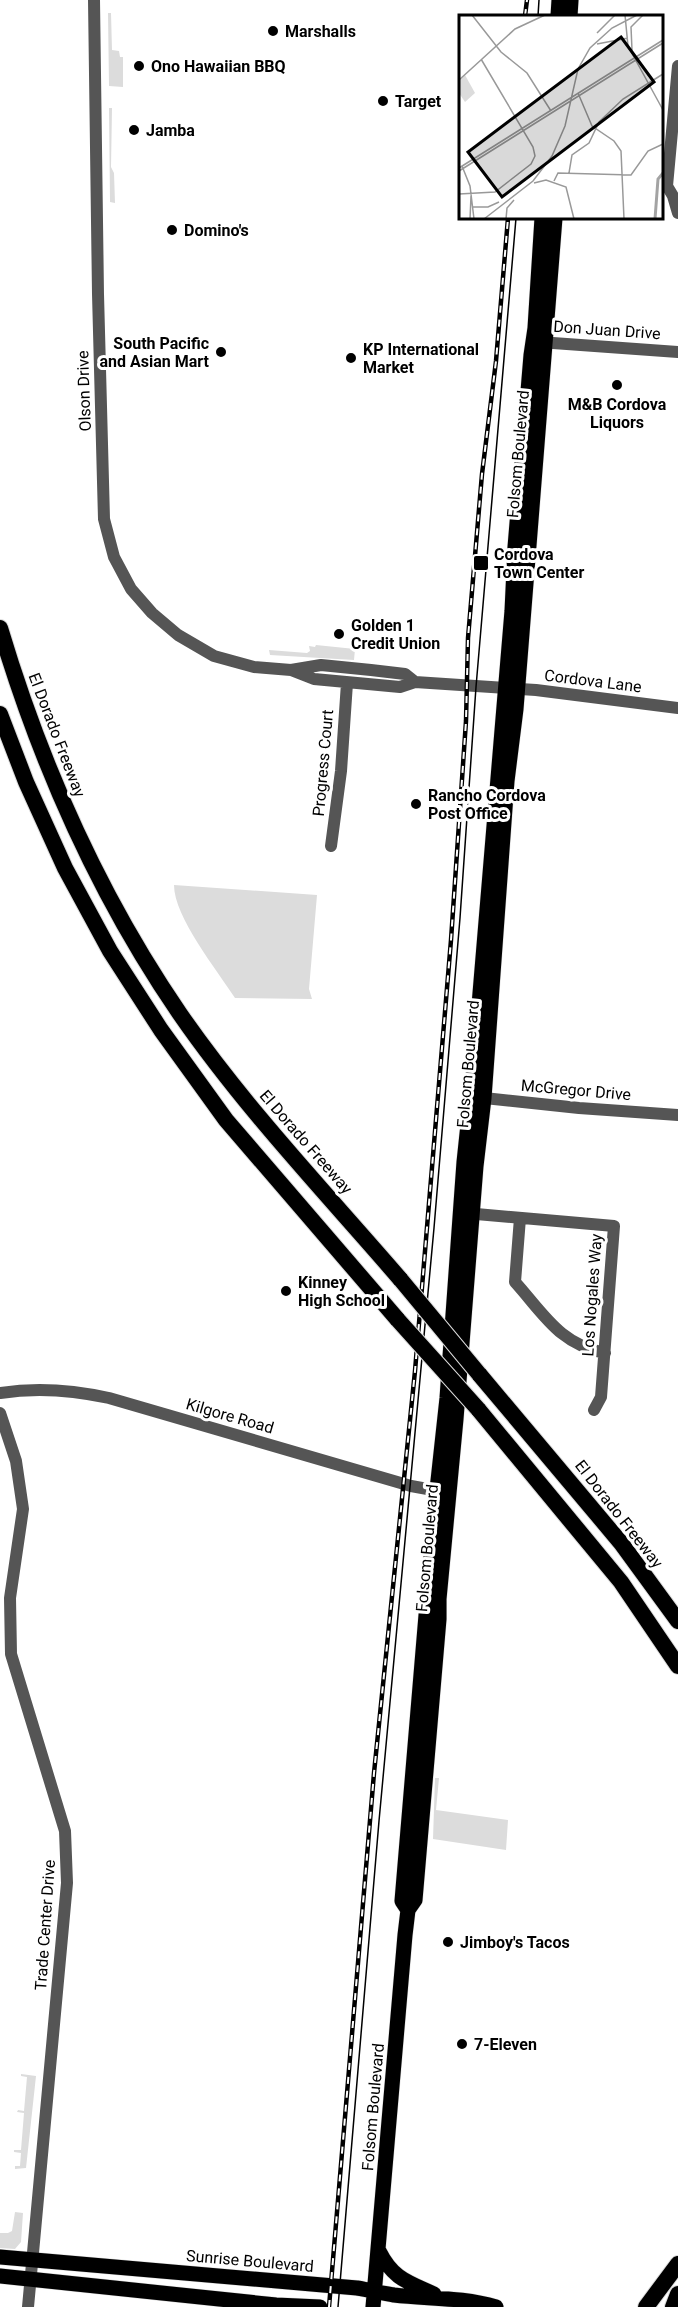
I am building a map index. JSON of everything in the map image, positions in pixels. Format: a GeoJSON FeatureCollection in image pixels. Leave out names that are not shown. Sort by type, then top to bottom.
{"type":"FeatureCollection","features":[{"type":"Feature","properties":{"kind":"highway","name":"El Dorado Freeway"},"geometry":{"type":"LineString","coordinates":[[0,628],[18,689],[50,774],[88,857],[132,937],[180,1014],[234,1087],[401,1280],[621,1543],[678,1621]]}},
{"type":"Feature","properties":{"kind":"highway"},"geometry":{"type":"LineString","coordinates":[[0,714],[26,782],[65,868],[110,951],[161,1030],[226,1120],[398,1320],[478,1409],[621,1582],[678,1666]]}},
{"type":"Feature","properties":{"kind":"highway"},"geometry":{"type":"LineString","coordinates":[[646,2307],[678,2264]]}},
{"type":"Feature","properties":{"kind":"highway"},"geometry":{"type":"LineString","coordinates":[[673,2307],[678,2294]]}},
{"type":"Feature","properties":{"kind":"main road"},"geometry":{"type":"LineString","coordinates":[[558,15],[559,0]]}},
{"type":"Feature","properties":{"kind":"main road"},"geometry":{"type":"LineString","coordinates":[[570,15],[571,0]]}},
{"type":"Feature","properties":{"kind":"main road","name":"Folsom Boulevard"},"geometry":{"type":"LineString","coordinates":[[477,1098],[492,836],[531,525],[542,219]]}},
{"type":"Feature","properties":{"kind":"main road","name":"Folsom Boulevard"},"geometry":{"type":"LineString","coordinates":[[408,1910],[402,1901],[418,1717],[443,1492],[477,1098],[501,884],[524,433],[539,342],[555,219]]}},
{"type":"Feature","properties":{"kind":"main road"},"geometry":{"type":"LineString","coordinates":[[524,433],[530,440],[524,511],[531,525]]}},
{"type":"Feature","properties":{"kind":"main road"},"geometry":{"type":"LineString","coordinates":[[492,836],[496,847],[495,878],[501,884]]}},
{"type":"Feature","properties":{"kind":"main road","name":"Folsom Boulevard"},"geometry":{"type":"LineString","coordinates":[[374,2299],[408,1910],[415,1900],[439,1619],[443,1492]]}},
{"type":"Feature","properties":{"kind":"main road"},"geometry":{"type":"LineString","coordinates":[[418,1717],[423,1728],[426,1756]]}},
{"type":"Feature","properties":{"kind":"main road"},"geometry":{"type":"LineString","coordinates":[[379,2251],[391,2271],[440,2297]]}},
{"type":"Feature","properties":{"kind":"main road","name":"Sunrise Boulevard"},"geometry":{"type":"LineString","coordinates":[[0,2258],[331,2286],[374,2299],[394,2295],[440,2297],[496,2307]]}},
{"type":"Feature","properties":{"kind":"main road"},"geometry":{"type":"LineString","coordinates":[[0,2276],[285,2306],[320,2307]]}},
{"type":"Feature","properties":{"kind":"street","name":"Olson Drive"},"geometry":{"type":"LineString","coordinates":[[94,0],[104,519],[114,558],[131,589],[152,612],[178,635],[214,656],[254,667],[291,670],[314,679],[347,683],[400,687],[410,678]]}},
{"type":"Feature","properties":{"kind":"street"},"geometry":{"type":"LineString","coordinates":[[678,66],[667,186],[675,196],[678,213]]}},
{"type":"Feature","properties":{"kind":"street","name":"Don Juan Drive"},"geometry":{"type":"LineString","coordinates":[[539,342],[678,352]]}},
{"type":"Feature","properties":{"kind":"street","name":"Olson Drive"},"geometry":{"type":"LineString","coordinates":[[291,670],[321,665],[511,690]]}},
{"type":"Feature","properties":{"kind":"street"},"geometry":{"type":"LineString","coordinates":[[308,666],[314,671],[340,675],[347,683]]}},
{"type":"Feature","properties":{"kind":"street","name":"Progress Court"},"geometry":{"type":"LineString","coordinates":[[331,846],[341,771],[347,683]]}},
{"type":"Feature","properties":{"kind":"street","name":"Cordova Lane"},"geometry":{"type":"LineString","coordinates":[[511,690],[583,695],[678,708]]}},
{"type":"Feature","properties":{"kind":"street","name":"McGregor Drive"},"geometry":{"type":"LineString","coordinates":[[477,1098],[678,1114]]}},
{"type":"Feature","properties":{"kind":"street","name":"Los Nogales Way"},"geometry":{"type":"LineString","coordinates":[[467,1213],[614,1226],[601,1397],[594,1410]]}},
{"type":"Feature","properties":{"kind":"street"},"geometry":{"type":"LineString","coordinates":[[520,1218],[515,1282],[560,1333],[569,1340],[604,1353]]}},
{"type":"Feature","properties":{"kind":"street","name":"Kilgore Road"},"geometry":{"type":"LineString","coordinates":[[0,1393],[53,1390],[109,1398],[443,1492]]}},
{"type":"Feature","properties":{"kind":"street","name":"Trade Center Drive"},"geometry":{"type":"LineString","coordinates":[[0,1413],[16,1461],[23,1509],[10,1598],[11,1654],[59,1810],[66,1844],[67,1883],[60,1974],[28,2307]]}},
{"type":"Feature","properties":{"kind":"shaded area"},"geometry":{"type":"Polygon","coordinates":[[[108,13],[111,13],[112,50],[119,51],[120,57],[123,57],[123,87],[109,86],[108,13]]]}},
{"type":"Feature","properties":{"kind":"shaded area"},"geometry":{"type":"Polygon","coordinates":[[[109,108],[112,108],[111,167],[114,173],[115,203],[110,202],[109,108]]]}},
{"type":"Feature","properties":{"kind":"shaded area"},"geometry":{"type":"Polygon","coordinates":[[[316,645],[355,649],[354,660],[270,655],[269,650],[307,653],[310,651],[309,646],[315,647],[316,645]]]}},
{"type":"Feature","properties":{"kind":"shaded area"},"geometry":{"type":"Polygon","coordinates":[[[174,885],[317,895],[309,989],[312,999],[235,998],[189,927],[176,898],[174,885]]]}},
{"type":"Feature","properties":{"kind":"shaded area"},"geometry":{"type":"Polygon","coordinates":[[[435,1778],[439,1778],[436,1810],[508,1820],[506,1850],[433,1839],[435,1778]]]}},
{"type":"Feature","properties":{"kind":"shaded area"},"geometry":{"type":"Polygon","coordinates":[[[21,2074],[36,2076],[26,2168],[15,2169],[15,2166],[20,2166],[21,2153],[14,2152],[14,2150],[21,2150],[24,2113],[17,2112],[18,2110],[24,2111],[27,2077],[21,2074]]]}},
{"type":"Feature","properties":{"kind":"shaded area"},"geometry":{"type":"Polygon","coordinates":[[[15,2212],[23,2213],[21,2242],[15,2249],[0,2248],[0,2233],[12,2231],[15,2212]]]}},
{"type":"Feature","properties":{"kind":"tram line"},"geometry":{"type":"LineString","coordinates":[[538,15],[539,0]]}},
{"type":"Feature","properties":{"kind":"tram line"},"geometry":{"type":"LineString","coordinates":[[338,2307],[379,1821],[434,1228],[460,918],[476,687],[516,219]]}},
{"type":"Feature","properties":{"kind":"railway"},"geometry":{"type":"LineString","coordinates":[[525,15],[527,0]]}},
{"type":"Feature","properties":{"kind":"railway"},"geometry":{"type":"LineString","coordinates":[[329,2307],[374,1773],[415,1371],[451,940],[466,721],[468,638],[508,219]]}},
{"type":"Feature","properties":{"kind":"place","name":"Marshalls"},"geometry":{"type":"Point","coordinates":[273,31]}},
{"type":"Feature","properties":{"kind":"place","name":"Ono Hawaiian BBQ"},"geometry":{"type":"Point","coordinates":[139,66]}},
{"type":"Feature","properties":{"kind":"place","name":"Target"},"geometry":{"type":"Point","coordinates":[383,101]}},
{"type":"Feature","properties":{"kind":"place","name":"Jamba"},"geometry":{"type":"Point","coordinates":[134,130]}},
{"type":"Feature","properties":{"kind":"place","name":"Domino's"},"geometry":{"type":"Point","coordinates":[172,230]}},
{"type":"Feature","properties":{"kind":"place","name":"South Pacific and Asian Mart"},"geometry":{"type":"Point","coordinates":[221,352]}},
{"type":"Feature","properties":{"kind":"place","name":"KP International Market"},"geometry":{"type":"Point","coordinates":[351,358]}},
{"type":"Feature","properties":{"kind":"place","name":"M&B Cordova Liquors"},"geometry":{"type":"Point","coordinates":[617,385]}},
{"type":"Feature","properties":{"kind":"place","name":"Cordova Town Center"},"geometry":{"type":"Point","coordinates":[481,563]}},
{"type":"Feature","properties":{"kind":"place","name":"Golden 1 Credit Union"},"geometry":{"type":"Point","coordinates":[339,634]}},
{"type":"Feature","properties":{"kind":"place","name":"Rancho Cordova Post Office"},"geometry":{"type":"Point","coordinates":[416,804]}},
{"type":"Feature","properties":{"kind":"place","name":"Kinney High School"},"geometry":{"type":"Point","coordinates":[286,1291]}},
{"type":"Feature","properties":{"kind":"place","name":"Jimboy's Tacos"},"geometry":{"type":"Point","coordinates":[448,1942]}},
{"type":"Feature","properties":{"kind":"place","name":"7-Eleven"},"geometry":{"type":"Point","coordinates":[462,2044]}}]}
